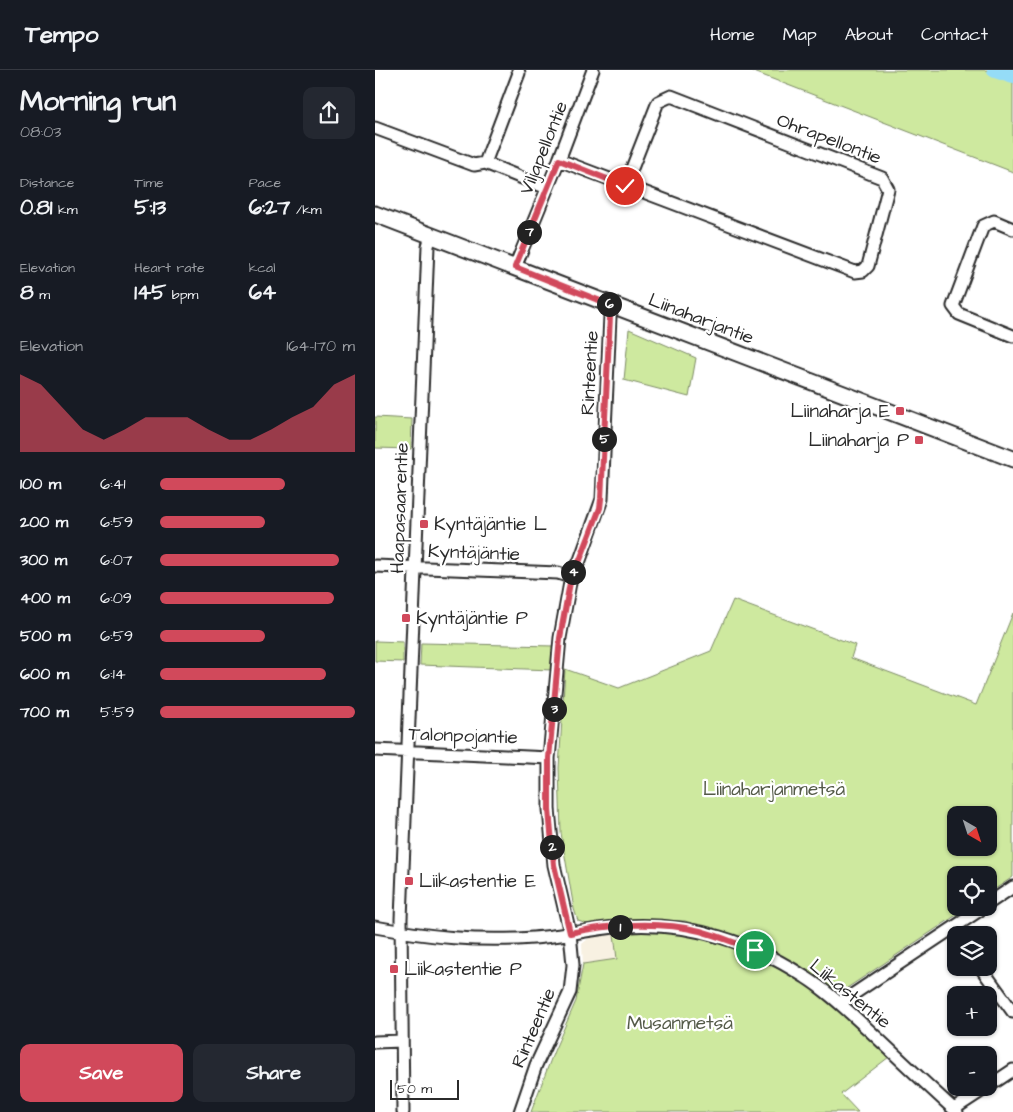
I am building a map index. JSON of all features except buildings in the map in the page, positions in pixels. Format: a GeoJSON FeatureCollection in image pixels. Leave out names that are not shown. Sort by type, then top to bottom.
{"type":"FeatureCollection","features":[{"type":"Feature","properties":{"kind":"main road","name":"Liinaharjantie"},"geometry":{"type":"LineString","coordinates":[[375,214],[1013,460]]}},
{"type":"Feature","properties":{"kind":"street"},"geometry":{"type":"LineString","coordinates":[[485,163],[519,73],[518,70]]}},
{"type":"Feature","properties":{"kind":"street","name":"Viljapellontie"},"geometry":{"type":"LineString","coordinates":[[515,267],[559,160],[593,70]]}},
{"type":"Feature","properties":{"kind":"street","name":"Ohrapellontie"},"geometry":{"type":"LineString","coordinates":[[559,160],[625,186],[855,272],[863,271],[868,266],[888,190],[882,178],[671,96],[658,102],[625,186]]}},
{"type":"Feature","properties":{"kind":"street"},"geometry":{"type":"LineString","coordinates":[[375,128],[474,165],[485,163],[547,188]]}},
{"type":"Feature","properties":{"kind":"street"},"geometry":{"type":"LineString","coordinates":[[1013,229],[994,221],[983,226],[953,306],[959,314],[1013,336]]}},
{"type":"Feature","properties":{"kind":"street","name":"Haapasaarentie"},"geometry":{"type":"LineString","coordinates":[[403,1112],[401,932],[428,246],[431,236]]}},
{"type":"Feature","properties":{"kind":"street","name":"Rinteentie"},"geometry":{"type":"LineString","coordinates":[[520,1112],[536,1065],[570,992],[573,966],[570,933],[554,865],[549,810],[549,758],[560,638],[571,577],[580,560],[600,508],[610,316],[613,306]]}},
{"type":"Feature","properties":{"kind":"street","name":"Kyntäjäntie"},"geometry":{"type":"LineString","coordinates":[[375,566],[558,573],[571,577]]}},
{"type":"Feature","properties":{"kind":"street","name":"Talonpojantie"},"geometry":{"type":"LineString","coordinates":[[375,750],[549,758]]}},
{"type":"Feature","properties":{"kind":"street"},"geometry":{"type":"LineString","coordinates":[[997,898],[1013,887]]}},
{"type":"Feature","properties":{"kind":"street"},"geometry":{"type":"LineString","coordinates":[[962,926],[974,916]]}},
{"type":"Feature","properties":{"kind":"street","name":"Liikastentie"},"geometry":{"type":"LineString","coordinates":[[375,927],[461,939],[534,938],[586,930],[651,926],[703,932],[755,950],[805,977],[840,1003],[956,1111]]}},
{"type":"Feature","properties":{"kind":"street"},"geometry":{"type":"LineString","coordinates":[[840,1003],[947,937]]}},
{"type":"Feature","properties":{"kind":"street"},"geometry":{"type":"LineString","coordinates":[[987,976],[1013,1012]]}},
{"type":"Feature","properties":{"kind":"street"},"geometry":{"type":"LineString","coordinates":[[375,1042],[402,1041]]}},
{"type":"Feature","properties":{"kind":"street"},"geometry":{"type":"LineString","coordinates":[[997,1080],[1013,1070]]}},
{"type":"Feature","properties":{"kind":"street"},"geometry":{"type":"LineString","coordinates":[[956,1111],[975,1096]]}},
{"type":"Feature","properties":{"kind":"shaded area"},"geometry":{"type":"Polygon","coordinates":[[[614,934],[617,959],[583,964],[582,944],[590,937],[614,934]]]}},
{"type":"Feature","properties":{"kind":"green space"},"geometry":{"type":"Polygon","coordinates":[[[749,70],[1013,70],[1013,172],[749,70]]]}},
{"type":"Feature","properties":{"kind":"green space"},"geometry":{"type":"Polygon","coordinates":[[[629,329],[696,358],[689,397],[624,380],[629,329]]]}},
{"type":"Feature","properties":{"kind":"green space"},"geometry":{"type":"Polygon","coordinates":[[[375,417],[412,419],[411,449],[375,448],[375,417]]]}},
{"type":"Feature","properties":{"kind":"green space","name":"Liinaharjanmetsä"},"geometry":{"type":"Polygon","coordinates":[[[733,600],[855,645],[851,658],[976,705],[1013,613],[1013,877],[997,888],[997,866],[947,866],[947,916],[955,916],[838,994],[793,962],[740,938],[685,921],[627,919],[590,925],[578,921],[574,909],[561,833],[559,768],[565,669],[619,688],[711,651],[733,600]]]}},
{"type":"Feature","properties":{"kind":"green space"},"geometry":{"type":"Polygon","coordinates":[[[375,641],[403,642],[403,662],[375,661],[375,641]]]}},
{"type":"Feature","properties":{"kind":"green space"},"geometry":{"type":"Polygon","coordinates":[[[421,643],[554,646],[552,670],[420,665],[421,643]]]}},
{"type":"Feature","properties":{"kind":"green space","name":"Musanmetsä"},"geometry":{"type":"Polygon","coordinates":[[[666,931],[711,939],[759,958],[806,984],[831,1003],[889,1057],[841,1094],[858,1112],[531,1112],[554,1051],[576,1001],[583,964],[617,959],[614,934],[666,931]]]}},
{"type":"Feature","properties":{"kind":"waterway"},"geometry":{"type":"LineString","coordinates":[[995,70],[1013,76]]}},
{"type":"Feature","properties":{"kind":"place","name":"Liinaharja E"},"geometry":{"type":"Point","coordinates":[900,411]}},
{"type":"Feature","properties":{"kind":"place","name":"Liinaharja P"},"geometry":{"type":"Point","coordinates":[919,440]}},
{"type":"Feature","properties":{"kind":"place","name":"Kyntäjäntie L"},"geometry":{"type":"Point","coordinates":[424,524]}},
{"type":"Feature","properties":{"kind":"place","name":"Kyntäjäntie P"},"geometry":{"type":"Point","coordinates":[406,618]}},
{"type":"Feature","properties":{"kind":"place","name":"Liikastentie E"},"geometry":{"type":"Point","coordinates":[409,881]}},
{"type":"Feature","properties":{"kind":"place","name":"Liikastentie P"},"geometry":{"type":"Point","coordinates":[394,969]}},
{"type":"Feature","properties":{"kind":"route"},"geometry":{"type":"LineString","coordinates":[[625,186],[559,160],[515,267],[613,306],[610,316],[600,508],[580,560],[571,577],[560,638],[549,758],[549,810],[554,865],[570,933],[627,926],[665,926],[703,932],[755,950]]}}]}
